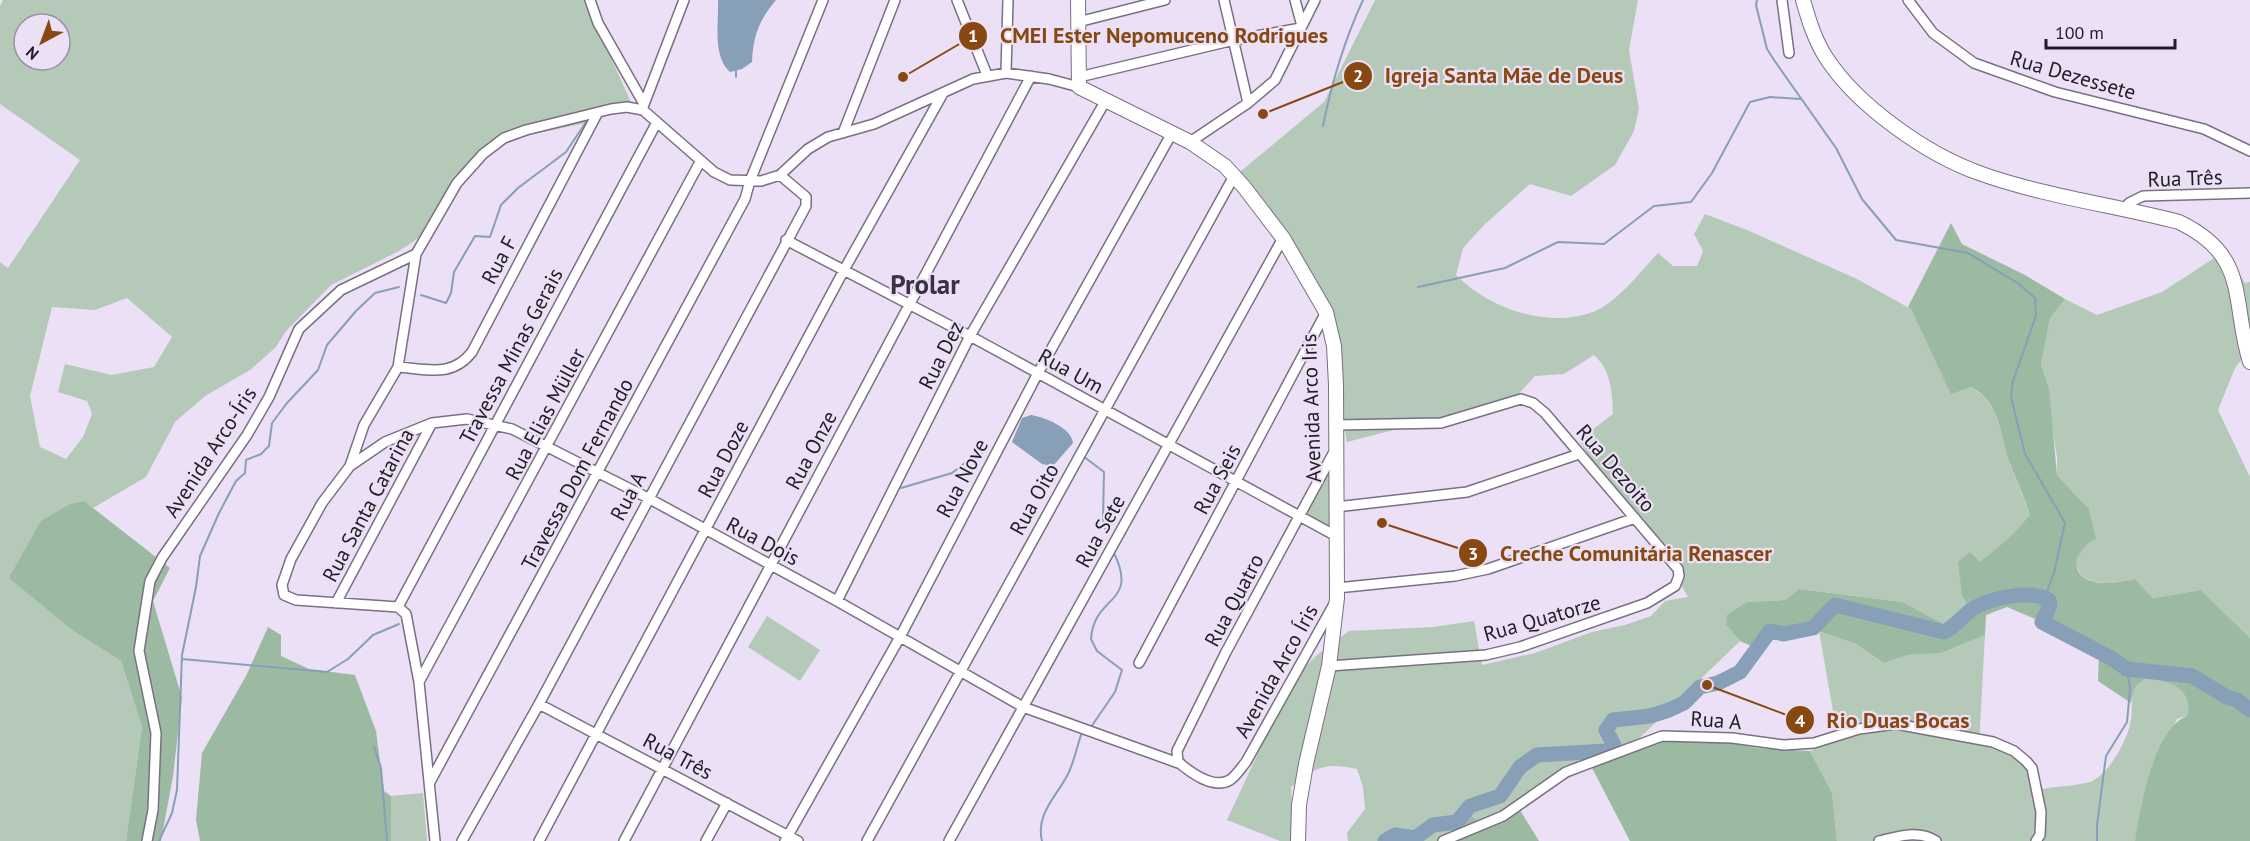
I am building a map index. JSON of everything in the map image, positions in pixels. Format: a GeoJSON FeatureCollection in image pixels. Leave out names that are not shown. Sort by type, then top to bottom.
{"type":"FeatureCollection","features":[{"type":"Feature","properties":{"kind":"street"},"geometry":{"type":"LineString","coordinates":[[590,0],[598,23],[643,107],[657,123],[700,162],[730,180],[750,181]]}},
{"type":"Feature","properties":{"kind":"street"},"geometry":{"type":"LineString","coordinates":[[643,107],[684,0]]}},
{"type":"Feature","properties":{"kind":"street","name":"Travessa Dom Fernando"},"geometry":{"type":"LineString","coordinates":[[430,782],[745,200],[750,181],[822,0]]}},
{"type":"Feature","properties":{"kind":"street"},"geometry":{"type":"LineString","coordinates":[[843,133],[896,0]]}},
{"type":"Feature","properties":{"kind":"street"},"geometry":{"type":"LineString","coordinates":[[957,0],[987,75]]}},
{"type":"Feature","properties":{"kind":"street"},"geometry":{"type":"LineString","coordinates":[[1006,73],[1008,0]]}},
{"type":"Feature","properties":{"kind":"street"},"geometry":{"type":"LineString","coordinates":[[1078,0],[1079,82],[1234,40],[1301,27]]}},
{"type":"Feature","properties":{"kind":"street"},"geometry":{"type":"LineString","coordinates":[[1078,22],[1166,0]]}},
{"type":"Feature","properties":{"kind":"street"},"geometry":{"type":"LineString","coordinates":[[1224,0],[1248,103]]}},
{"type":"Feature","properties":{"kind":"street"},"geometry":{"type":"LineString","coordinates":[[1295,0],[1301,27]]}},
{"type":"Feature","properties":{"kind":"street"},"geometry":{"type":"LineString","coordinates":[[1190,142],[1248,103],[1275,80],[1315,0]]}},
{"type":"Feature","properties":{"kind":"street"},"geometry":{"type":"LineString","coordinates":[[1782,0],[1789,53]]}},
{"type":"Feature","properties":{"kind":"street"},"geometry":{"type":"LineString","coordinates":[[1803,0],[1815,36],[1839,76],[1869,104],[1922,143],[1966,168],[1992,177],[2125,208],[2179,222],[2192,228],[2224,256],[2238,289],[2250,362]]}},
{"type":"Feature","properties":{"kind":"street","name":"Rua Dezessete"},"geometry":{"type":"LineString","coordinates":[[1908,0],[1933,33],[1974,63],[2055,92],[2204,129],[2250,151]]}},
{"type":"Feature","properties":{"kind":"street","name":"Avenida Arco Iris"},"geometry":{"type":"LineString","coordinates":[[750,181],[769,180],[780,175],[813,146],[843,133],[865,128],[987,75],[1006,73],[1079,82],[1106,100],[1215,157],[1234,176],[1283,238],[1326,312],[1334,346],[1337,425],[1337,593],[1329,666],[1306,764],[1299,805],[1298,841]]}},
{"type":"Feature","properties":{"kind":"street","name":"Rua Onze"},"geometry":{"type":"LineString","coordinates":[[624,841],[1031,76]]}},
{"type":"Feature","properties":{"kind":"street","name":"Rua Doze"},"geometry":{"type":"LineString","coordinates":[[538,841],[844,270],[942,95]]}},
{"type":"Feature","properties":{"kind":"street","name":"Rua Dez"},"geometry":{"type":"LineString","coordinates":[[837,601],[970,336],[1106,100]]}},
{"type":"Feature","properties":{"kind":"street"},"geometry":{"type":"LineString","coordinates":[[435,841],[419,682],[409,620],[398,607],[288,598],[284,595],[282,585],[303,536],[322,503],[350,466],[364,425],[398,367],[416,254],[457,183],[491,148],[518,132],[620,107],[643,107]]}},
{"type":"Feature","properties":{"kind":"street","name":"Rua F"},"geometry":{"type":"LineString","coordinates":[[398,367],[453,368],[469,357],[597,114]]}},
{"type":"Feature","properties":{"kind":"street","name":"Travessa Minas Gerais"},"geometry":{"type":"LineString","coordinates":[[398,607],[657,123]]}},
{"type":"Feature","properties":{"kind":"street","name":"Rua Nove"},"geometry":{"type":"LineString","coordinates":[[787,838],[900,638],[1038,373],[1172,133]]}},
{"type":"Feature","properties":{"kind":"street","name":"Rua Elias Müller"},"geometry":{"type":"LineString","coordinates":[[419,682],[700,162]]}},
{"type":"Feature","properties":{"kind":"street","name":"Rua A"},"geometry":{"type":"LineString","coordinates":[[462,841],[539,704],[807,200],[780,175]]}},
{"type":"Feature","properties":{"kind":"street","name":"Rua Oito"},"geometry":{"type":"LineString","coordinates":[[867,841],[959,670],[1234,176]]}},
{"type":"Feature","properties":{"kind":"street","name":"Rua Três"},"geometry":{"type":"LineString","coordinates":[[2125,208],[2129,203],[2143,196],[2250,193]]}},
{"type":"Feature","properties":{"kind":"street","name":"Rua Sete"},"geometry":{"type":"LineString","coordinates":[[949,841],[1283,238]]}},
{"type":"Feature","properties":{"kind":"street","name":"Rua Um"},"geometry":{"type":"LineString","coordinates":[[786,240],[970,336],[1336,536]]}},
{"type":"Feature","properties":{"kind":"street","name":"Avenida Arco-Íris"},"geometry":{"type":"LineString","coordinates":[[147,841],[156,768],[156,733],[139,651],[146,597],[162,558],[247,435],[268,397],[299,329],[328,299],[341,290],[416,254]]}},
{"type":"Feature","properties":{"kind":"street","name":"Rua Seis"},"geometry":{"type":"LineString","coordinates":[[1139,663],[1326,312]]}},
{"type":"Feature","properties":{"kind":"street","name":"Rua Dezoito"},"geometry":{"type":"LineString","coordinates":[[1337,425],[1441,423],[1521,399],[1533,403],[1545,413],[1635,518],[1678,569],[1680,576]]}},
{"type":"Feature","properties":{"kind":"street","name":"Rua Dois"},"geometry":{"type":"LineString","coordinates":[[350,466],[385,442],[432,423],[453,419],[495,424],[548,446],[648,498],[837,601],[1023,707],[1181,764]]}},
{"type":"Feature","properties":{"kind":"street","name":"Rua Santa Catarina"},"geometry":{"type":"LineString","coordinates":[[336,603],[432,423]]}},
{"type":"Feature","properties":{"kind":"street","name":"Rua Quatro"},"geometry":{"type":"LineString","coordinates":[[1181,764],[1177,751],[1337,445]]}},
{"type":"Feature","properties":{"kind":"street"},"geometry":{"type":"LineString","coordinates":[[1336,507],[1467,492],[1579,454]]}},
{"type":"Feature","properties":{"kind":"street"},"geometry":{"type":"LineString","coordinates":[[1337,593],[1488,569],[1635,518]]}},
{"type":"Feature","properties":{"kind":"street","name":"Rua Quatorze"},"geometry":{"type":"LineString","coordinates":[[1329,666],[1486,655],[1512,650],[1647,603],[1675,586],[1680,576]]}},
{"type":"Feature","properties":{"kind":"street","name":"Avenida Arco Íris"},"geometry":{"type":"LineString","coordinates":[[1181,764],[1190,772],[1206,780],[1224,783],[1233,779],[1246,762],[1337,593]]}},
{"type":"Feature","properties":{"kind":"street","name":"Rua Três"},"geometry":{"type":"LineString","coordinates":[[539,704],[662,767],[787,838],[798,841]]}},
{"type":"Feature","properties":{"kind":"street","name":"Rua A"},"geometry":{"type":"LineString","coordinates":[[1443,841],[1503,816],[1566,772],[1662,736],[1732,738],[1784,745],[1814,743],[1859,729],[1896,724],[1993,742],[2014,751],[2026,761],[2032,768],[2041,812],[2040,835],[2036,841]]}},
{"type":"Feature","properties":{"kind":"street"},"geometry":{"type":"LineString","coordinates":[[706,841],[727,803]]}},
{"type":"Feature","properties":{"kind":"street"},"geometry":{"type":"LineString","coordinates":[[1879,841],[1912,834],[1930,837],[1936,841]]}},
{"type":"Feature","properties":{"kind":"green space"},"geometry":{"type":"Polygon","coordinates":[[[3,0],[590,0],[600,33],[633,107],[586,123],[510,139],[463,177],[429,231],[399,251],[331,285],[286,331],[276,347],[250,370],[205,396],[175,422],[146,477],[93,508],[84,501],[75,632],[121,661],[142,727],[126,841],[0,841],[0,262],[8,268],[80,160],[0,104],[0,6],[3,0]],[[127,298],[95,310],[52,307],[30,396],[40,447],[66,459],[83,437],[92,414],[87,401],[58,392],[65,364],[112,375],[154,367],[172,337],[127,298]]]}},
{"type":"Feature","properties":{"kind":"green space"},"geometry":{"type":"Polygon","coordinates":[[[1375,0],[1638,0],[1629,50],[1639,109],[1634,131],[1615,165],[1571,196],[1530,184],[1484,225],[1463,248],[1456,275],[1469,287],[1501,306],[1538,316],[1575,317],[1593,312],[1611,302],[1658,253],[1673,266],[1697,266],[1703,251],[1694,234],[1705,214],[1747,230],[1857,279],[1911,309],[1951,393],[1970,387],[1980,393],[1993,409],[2008,458],[2030,515],[2011,536],[1980,562],[1969,607],[1948,626],[1902,602],[1799,589],[1785,600],[1747,602],[1726,625],[1740,641],[1623,754],[1558,783],[1503,822],[1446,841],[1348,841],[1347,833],[1365,809],[1363,787],[1357,769],[1337,766],[1315,771],[1291,787],[1294,841],[1280,841],[1227,820],[1292,680],[1317,655],[1349,631],[1433,627],[1474,621],[1482,665],[1535,653],[1592,632],[1625,625],[1651,616],[1665,601],[1688,597],[1654,538],[1626,517],[1579,440],[1613,414],[1607,374],[1594,355],[1564,374],[1535,376],[1514,399],[1347,442],[1325,311],[1235,176],[1324,102],[1375,0]]]}},
{"type":"Feature","properties":{"kind":"green space"},"geometry":{"type":"Polygon","coordinates":[[[1951,223],[1962,244],[2025,275],[2065,299],[2050,318],[2041,365],[2049,390],[2057,475],[2089,509],[2096,539],[2080,552],[2077,558],[2078,571],[2089,580],[2100,583],[2135,579],[2153,598],[2201,590],[2250,638],[2250,841],[2135,841],[2145,789],[2157,752],[2176,723],[2188,715],[2186,697],[2177,687],[2162,681],[2145,679],[2135,689],[2131,703],[2098,681],[2099,654],[2059,629],[2007,607],[1986,615],[1985,635],[1941,653],[1908,655],[1884,663],[1856,644],[1819,631],[1749,645],[1740,641],[1726,625],[1727,615],[1747,602],[1785,600],[1799,589],[1902,602],[1948,626],[1969,607],[1962,595],[1958,562],[1970,552],[1980,562],[2011,536],[2030,515],[2008,458],[1993,409],[1981,393],[1971,387],[1951,394],[1911,309],[1908,307],[1951,223]]]}},
{"type":"Feature","properties":{"kind":"green space"},"geometry":{"type":"Polygon","coordinates":[[[2225,251],[2245,283],[2250,282],[2250,348],[2235,368],[2218,410],[2250,477],[2250,638],[2201,590],[2153,598],[2135,579],[2104,583],[2085,578],[2080,573],[2077,567],[2079,554],[2088,542],[2095,538],[2089,509],[2057,475],[2057,457],[2041,365],[2050,318],[2065,299],[2097,315],[2162,292],[2225,251]]]}},
{"type":"Feature","properties":{"kind":"green space"},"geometry":{"type":"Polygon","coordinates":[[[1329,467],[1329,528],[1310,518],[1307,510],[1329,467]]]}},
{"type":"Feature","properties":{"kind":"green space"},"geometry":{"type":"Polygon","coordinates":[[[84,501],[170,568],[153,601],[182,698],[173,776],[161,841],[126,841],[142,727],[121,661],[75,632],[9,578],[41,521],[68,505],[84,501]]]}},
{"type":"Feature","properties":{"kind":"green space"},"geometry":{"type":"Polygon","coordinates":[[[767,616],[820,650],[800,681],[748,647],[767,616]]]}},
{"type":"Feature","properties":{"kind":"green space"},"geometry":{"type":"Polygon","coordinates":[[[268,627],[281,635],[281,656],[309,669],[355,675],[376,731],[384,791],[391,796],[391,841],[200,841],[196,820],[202,753],[246,676],[268,627]]]}},
{"type":"Feature","properties":{"kind":"green space"},"geometry":{"type":"Polygon","coordinates":[[[1819,631],[1856,644],[1884,663],[1908,655],[1941,653],[1985,635],[1979,744],[2009,754],[2025,764],[2043,789],[2090,782],[2104,772],[2126,737],[2131,720],[2133,692],[2139,683],[2145,679],[2162,681],[2177,687],[2186,697],[2188,715],[2177,719],[2143,798],[2135,841],[1837,841],[1832,793],[1810,751],[1838,740],[1819,631]]]}},
{"type":"Feature","properties":{"kind":"green space"},"geometry":{"type":"Polygon","coordinates":[[[1694,736],[1758,748],[1810,751],[1832,793],[1837,841],[1630,841],[1592,768],[1651,743],[1694,736]]]}},
{"type":"Feature","properties":{"kind":"green space"},"geometry":{"type":"Polygon","coordinates":[[[423,793],[427,841],[391,841],[391,796],[423,793]]]}},
{"type":"Feature","properties":{"kind":"green space"},"geometry":{"type":"Polygon","coordinates":[[[1520,810],[1539,841],[1446,841],[1456,821],[1465,812],[1487,827],[1503,822],[1520,810]]]}},
{"type":"Feature","properties":{"kind":"water"},"geometry":{"type":"Polygon","coordinates":[[[718,0],[776,0],[765,14],[758,29],[752,62],[742,69],[730,72],[721,57],[718,38],[718,0]]]}},
{"type":"Feature","properties":{"kind":"water"},"geometry":{"type":"Polygon","coordinates":[[[1031,415],[1063,428],[1071,438],[1073,443],[1053,466],[1042,464],[1012,442],[1022,418],[1031,415]]]}},
{"type":"Feature","properties":{"kind":"waterway"},"geometry":{"type":"LineString","coordinates":[[1323,126],[1339,62],[1363,0]]}},
{"type":"Feature","properties":{"kind":"waterway"},"geometry":{"type":"LineString","coordinates":[[1757,0],[1756,5],[1767,49],[1836,148],[1862,199],[1896,240],[1968,253],[2019,284],[2035,298],[2036,316],[2013,381],[2011,397],[2025,454],[2065,523],[2054,573],[2045,597]]}},
{"type":"Feature","properties":{"kind":"waterway"},"geometry":{"type":"LineString","coordinates":[[736,67],[736,77]]}},
{"type":"Feature","properties":{"kind":"waterway"},"geometry":{"type":"LineString","coordinates":[[1418,287],[1505,268],[1558,242],[1604,244],[1654,206],[1691,202],[1712,173],[1750,102],[1770,97],[1801,99]]}},
{"type":"Feature","properties":{"kind":"waterway"},"geometry":{"type":"LineString","coordinates":[[421,295],[446,303],[451,293],[454,272],[475,236],[490,237],[501,205],[518,188],[566,152],[588,119]]}},
{"type":"Feature","properties":{"kind":"waterway"},"geometry":{"type":"LineString","coordinates":[[159,841],[172,813],[177,790],[182,655],[200,556],[236,481],[245,473],[246,460],[261,454],[269,446],[272,423],[318,370],[327,345],[375,293],[399,287]]}},
{"type":"Feature","properties":{"kind":"waterway"},"geometry":{"type":"LineString","coordinates":[[901,488],[952,473],[974,456],[986,451]]}},
{"type":"Feature","properties":{"kind":"waterway"},"geometry":{"type":"LineString","coordinates":[[1083,456],[1104,472],[1103,519],[1105,529]]}},
{"type":"Feature","properties":{"kind":"waterway"},"geometry":{"type":"LineString","coordinates":[[1091,727],[1115,692],[1122,670],[1097,651],[1091,639],[1099,614],[1113,599],[1121,582],[1120,570],[1114,553]]}},
{"type":"Feature","properties":{"kind":"waterway"},"geometry":{"type":"LineString","coordinates":[[1385,841],[1395,835],[1415,838],[1433,825],[1457,822],[1470,806],[1500,796],[1520,767],[1537,755],[1606,751],[1614,745],[1606,730],[1613,720],[1650,716],[1684,703],[1700,687],[1718,683],[1740,672],[1770,631],[1784,634],[1813,628],[1835,605],[1944,632],[1974,608],[1991,601],[2022,595],[2041,597],[2049,600],[2050,605],[2042,622],[2111,658],[2127,669],[2192,676],[2227,697],[2237,700],[2250,710]]}},
{"type":"Feature","properties":{"kind":"waterway"},"geometry":{"type":"LineString","coordinates":[[182,659],[327,672],[348,659],[373,635],[399,624]]}},
{"type":"Feature","properties":{"kind":"waterway"},"geometry":{"type":"LineString","coordinates":[[2097,841],[2106,756],[2127,722],[2130,689],[2127,669]]}},
{"type":"Feature","properties":{"kind":"waterway"},"geometry":{"type":"LineString","coordinates":[[1042,841],[1041,831],[1045,813],[1069,772],[1084,732]]}},
{"type":"Feature","properties":{"kind":"waterway"},"geometry":{"type":"LineString","coordinates":[[374,747],[381,768],[387,841]]}},
{"type":"Feature","properties":{"kind":"place","name":"CMEI Ester Nepomuceno Rodrigues"},"geometry":{"type":"Point","coordinates":[903,77]}},
{"type":"Feature","properties":{"kind":"place","name":"Igreja Santa Mãe de Deus"},"geometry":{"type":"Point","coordinates":[1263,114]}},
{"type":"Feature","properties":{"kind":"place","name":"Creche Comunitária Renascer"},"geometry":{"type":"Point","coordinates":[1382,523]}},
{"type":"Feature","properties":{"kind":"place","name":"Rio Duas Bocas"},"geometry":{"type":"Point","coordinates":[1707,685]}},
{"type":"Feature","properties":{"kind":"district","name":"Prolar"},"geometry":{"type":"Point","coordinates":[925,284]}}]}
